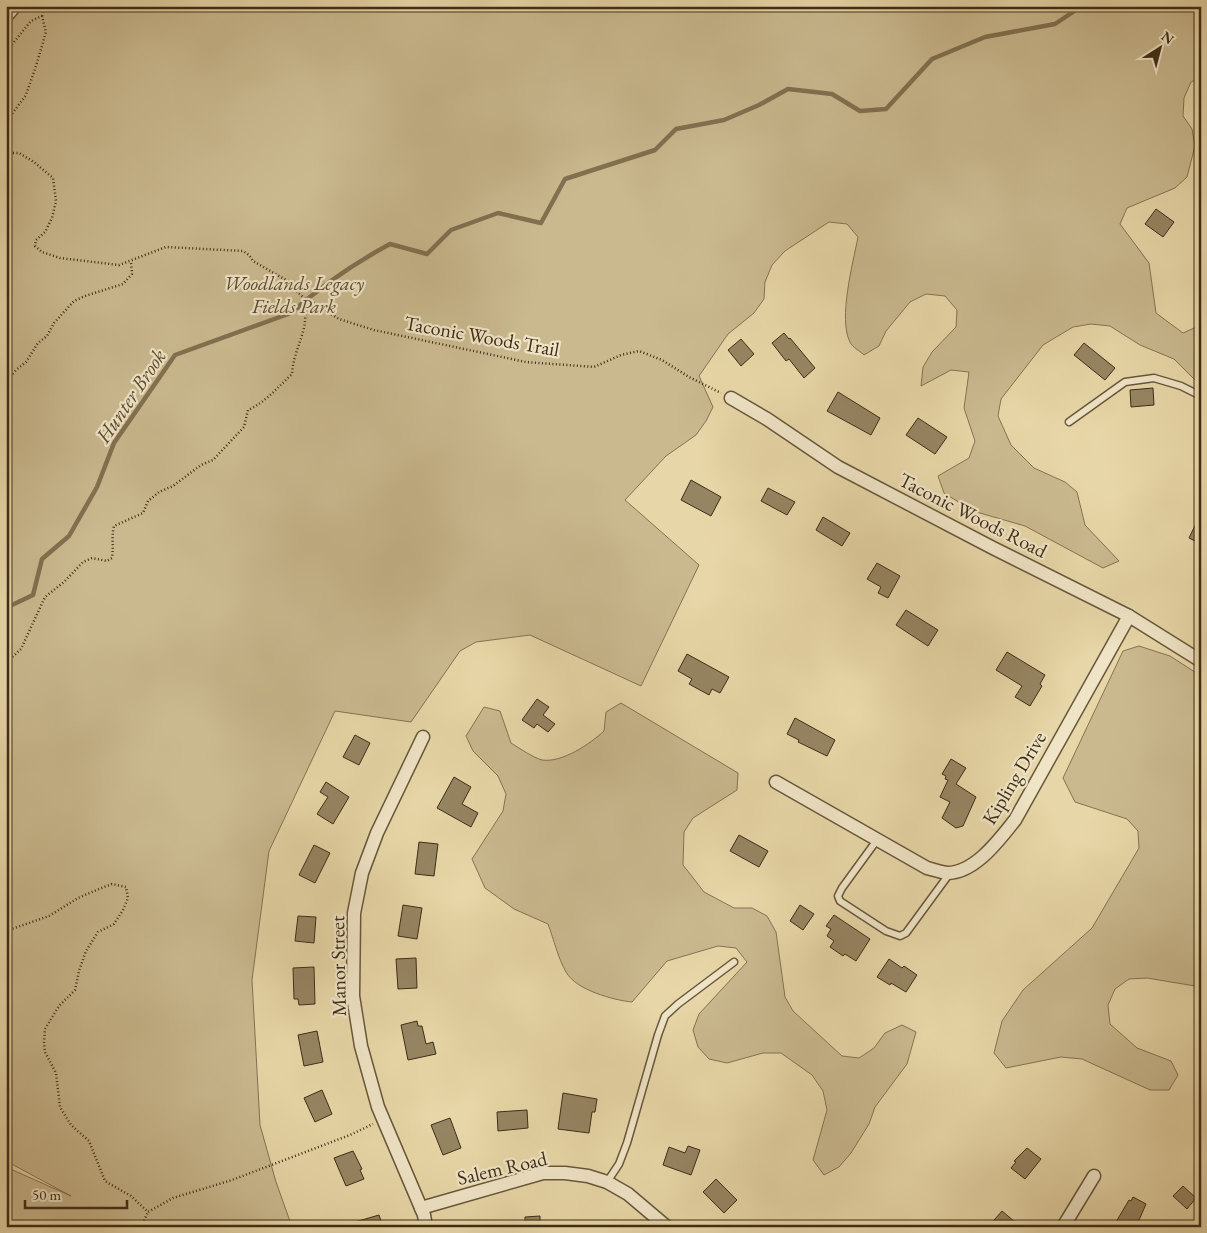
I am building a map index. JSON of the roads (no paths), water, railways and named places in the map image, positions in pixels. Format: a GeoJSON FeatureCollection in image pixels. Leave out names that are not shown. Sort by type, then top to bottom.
{"type":"FeatureCollection","features":[{"type":"Feature","properties":{"kind":"street","name":"Taconic Woods Road"},"geometry":{"type":"LineString","coordinates":[[731,398],[767,419],[838,466],[993,548],[1129,616],[1201,660]]}},
{"type":"Feature","properties":{"kind":"street","name":"Kipling Drive"},"geometry":{"type":"LineString","coordinates":[[951,872],[958,871],[975,862],[993,847],[1015,820],[1129,616]]}},
{"type":"Feature","properties":{"kind":"street","name":"Manor Street"},"geometry":{"type":"LineString","coordinates":[[423,737],[374,841],[362,873],[354,913],[353,996],[361,1046],[384,1120],[426,1227]]}},
{"type":"Feature","properties":{"kind":"street"},"geometry":{"type":"LineString","coordinates":[[776,782],[928,868],[946,873],[951,872]]}},
{"type":"Feature","properties":{"kind":"street","name":"Salem Road"},"geometry":{"type":"LineString","coordinates":[[420,1208],[543,1173],[565,1173],[588,1176],[607,1182],[628,1194],[668,1227]]}},
{"type":"Feature","properties":{"kind":"street"},"geometry":{"type":"LineString","coordinates":[[1063,1227],[1094,1176]]}},
{"type":"Feature","properties":{"kind":"lane"},"geometry":{"type":"LineString","coordinates":[[6,21],[19,6]]}},
{"type":"Feature","properties":{"kind":"lane"},"geometry":{"type":"LineString","coordinates":[[1069,422],[1125,382],[1154,378],[1181,386],[1201,396]]}},
{"type":"Feature","properties":{"kind":"lane"},"geometry":{"type":"LineString","coordinates":[[878,840],[838,896],[840,901],[886,931],[900,936],[906,933],[951,872]]}},
{"type":"Feature","properties":{"kind":"lane"},"geometry":{"type":"LineString","coordinates":[[607,1182],[619,1164],[627,1142],[665,1016],[734,962]]}},
{"type":"Feature","properties":{"kind":"waterway","name":"Hunter Brook"},"geometry":{"type":"LineString","coordinates":[[6,600],[12,605],[33,595],[42,559],[69,536],[97,487],[114,443],[175,355],[291,313],[339,276],[390,244],[427,254],[451,230],[498,213],[541,223],[565,179],[655,150],[676,129],[724,120],[759,105],[788,89],[832,94],[860,111],[886,109],[932,59],[985,37],[1055,24],[1082,6]]}},
{"type":"Feature","properties":{"kind":"park label","name":"Woodlands Legacy Fields Park"},"geometry":{"type":"Point","coordinates":[294,294]}}]}
